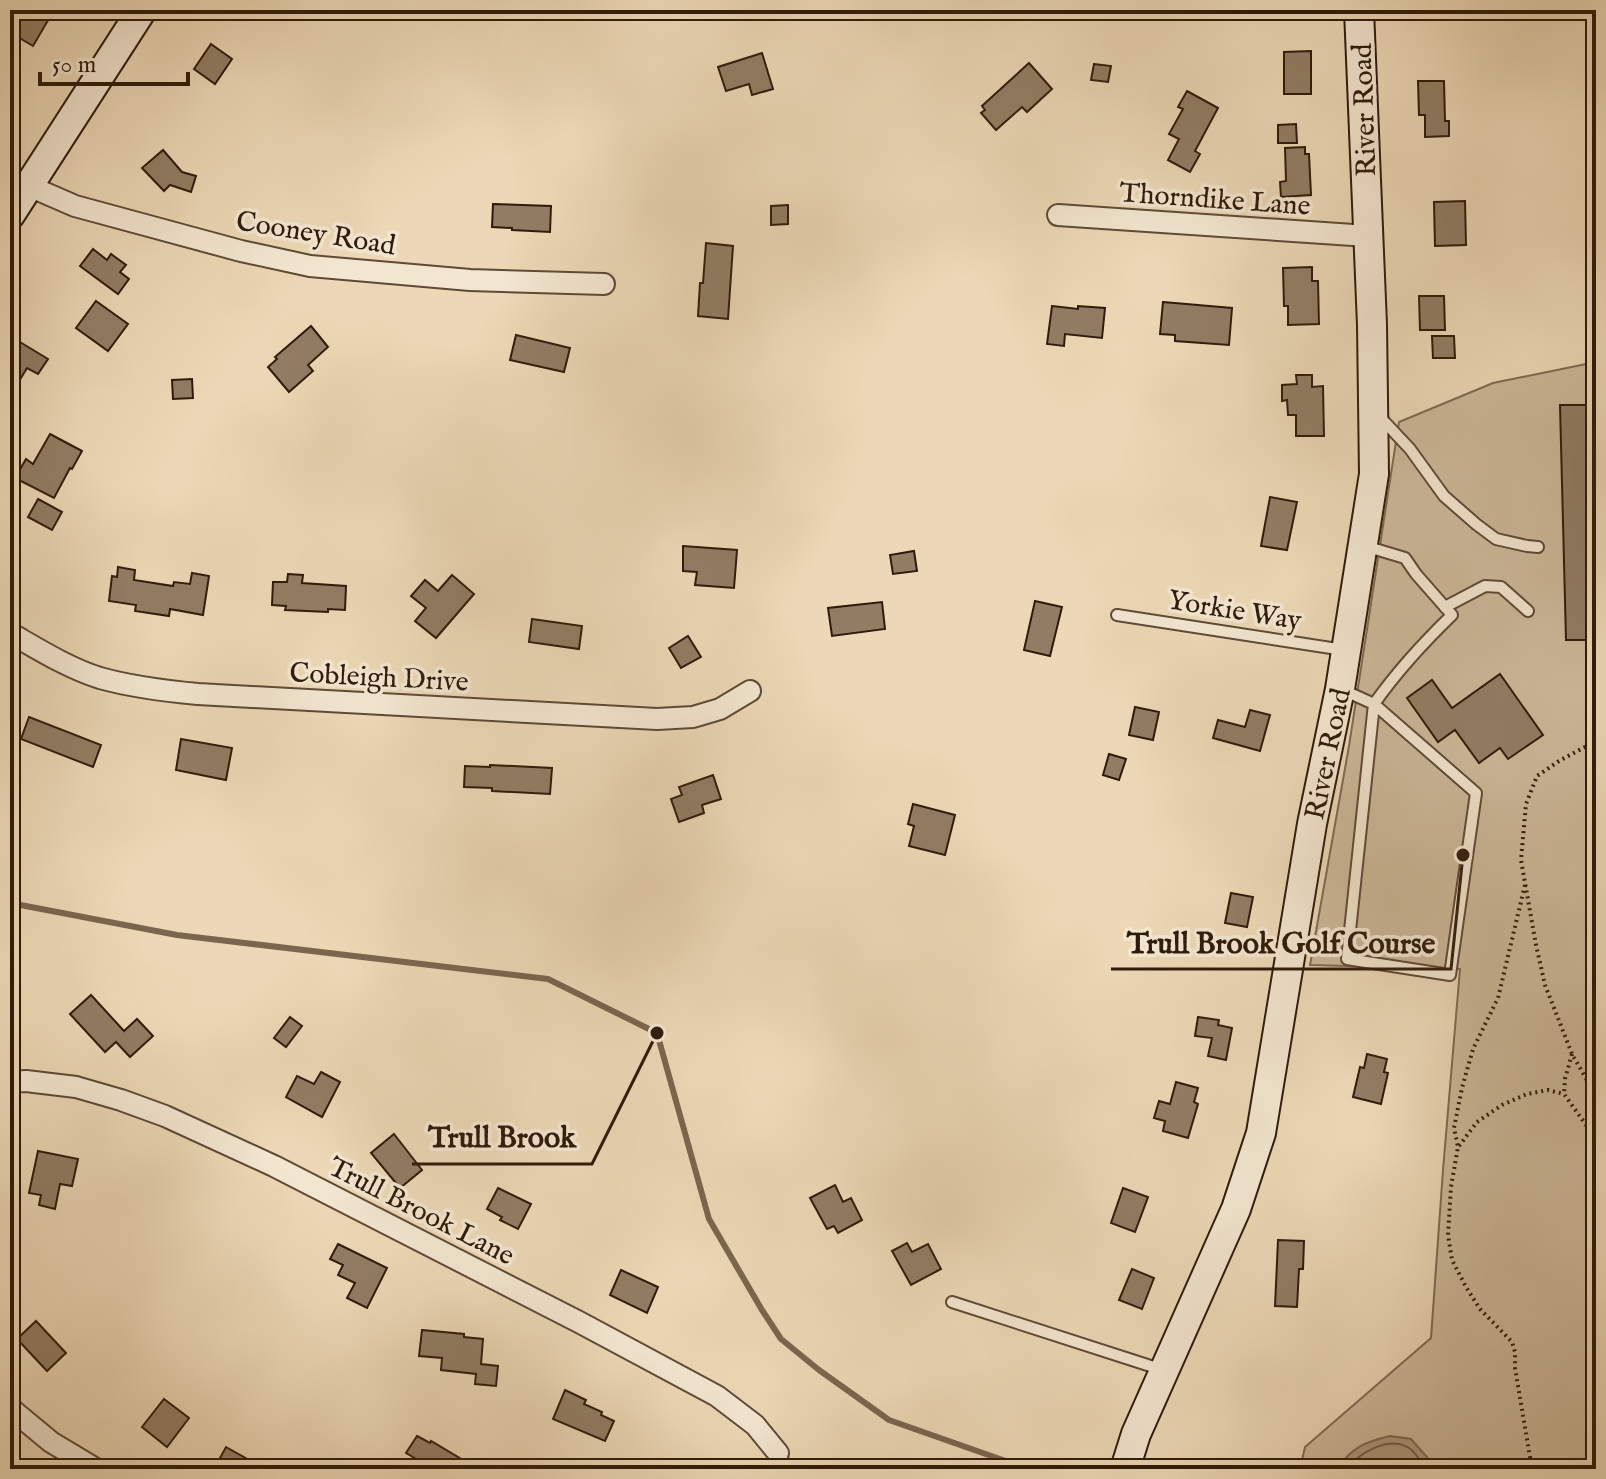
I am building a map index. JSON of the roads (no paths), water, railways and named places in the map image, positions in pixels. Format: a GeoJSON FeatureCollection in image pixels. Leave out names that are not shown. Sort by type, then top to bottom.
{"type":"FeatureCollection","features":[{"type":"Feature","properties":{"kind":"main road"},"geometry":{"type":"LineString","coordinates":[[10,215],[142,10]]}},
{"type":"Feature","properties":{"kind":"main road","name":"River Road"},"geometry":{"type":"LineString","coordinates":[[1125,1469],[1136,1434],[1236,1209],[1261,1133],[1312,824],[1340,689],[1374,474],[1359,10]]}},
{"type":"Feature","properties":{"kind":"street","name":"Cooney Road"},"geometry":{"type":"LineString","coordinates":[[29,186],[75,206],[241,251],[310,266],[470,280],[604,284]]}},
{"type":"Feature","properties":{"kind":"street","name":"Thorndike Lane"},"geometry":{"type":"LineString","coordinates":[[1058,215],[1368,236]]}},
{"type":"Feature","properties":{"kind":"street","name":"Cobleigh Drive"},"geometry":{"type":"LineString","coordinates":[[10,633],[50,656],[97,677],[152,690],[198,694],[657,719],[693,717],[720,709],[750,691]]}},
{"type":"Feature","properties":{"kind":"street","name":"Trull Brook Lane"},"geometry":{"type":"LineString","coordinates":[[10,1082],[76,1087],[121,1100],[165,1116],[274,1166],[717,1396],[755,1425],[778,1453]]}},
{"type":"Feature","properties":{"kind":"street"},"geometry":{"type":"LineString","coordinates":[[10,1408],[51,1442],[96,1469]]}},
{"type":"Feature","properties":{"kind":"lane"},"geometry":{"type":"LineString","coordinates":[[1373,410],[1410,449],[1444,496],[1476,524],[1496,539],[1538,547]]}},
{"type":"Feature","properties":{"kind":"lane"},"geometry":{"type":"LineString","coordinates":[[1340,689],[1374,704],[1476,793],[1450,975],[1347,959],[1374,704],[1393,676],[1452,615],[1405,558],[1363,545]]}},
{"type":"Feature","properties":{"kind":"lane"},"geometry":{"type":"LineString","coordinates":[[1445,607],[1485,586],[1501,587],[1528,611]]}},
{"type":"Feature","properties":{"kind":"lane","name":"Yorkie Way"},"geometry":{"type":"LineString","coordinates":[[1117,615],[1346,651]]}},
{"type":"Feature","properties":{"kind":"lane"},"geometry":{"type":"LineString","coordinates":[[952,1302],[1164,1370]]}},
{"type":"Feature","properties":{"kind":"water"},"geometry":{"type":"Polygon","coordinates":[[[1390,1436],[1411,1439],[1434,1469],[1337,1469],[1360,1446],[1390,1436]]]}},
{"type":"Feature","properties":{"kind":"waterway"},"geometry":{"type":"LineString","coordinates":[[10,903],[177,935],[548,979],[657,1033],[709,1219],[781,1339],[889,1420],[1022,1469]]}},
{"type":"Feature","properties":{"kind":"place","name":"Trull Brook Golf Course"},"geometry":{"type":"Point","coordinates":[1463,855]}},
{"type":"Feature","properties":{"kind":"place","name":"Trull Brook"},"geometry":{"type":"Point","coordinates":[657,1033]}}]}
